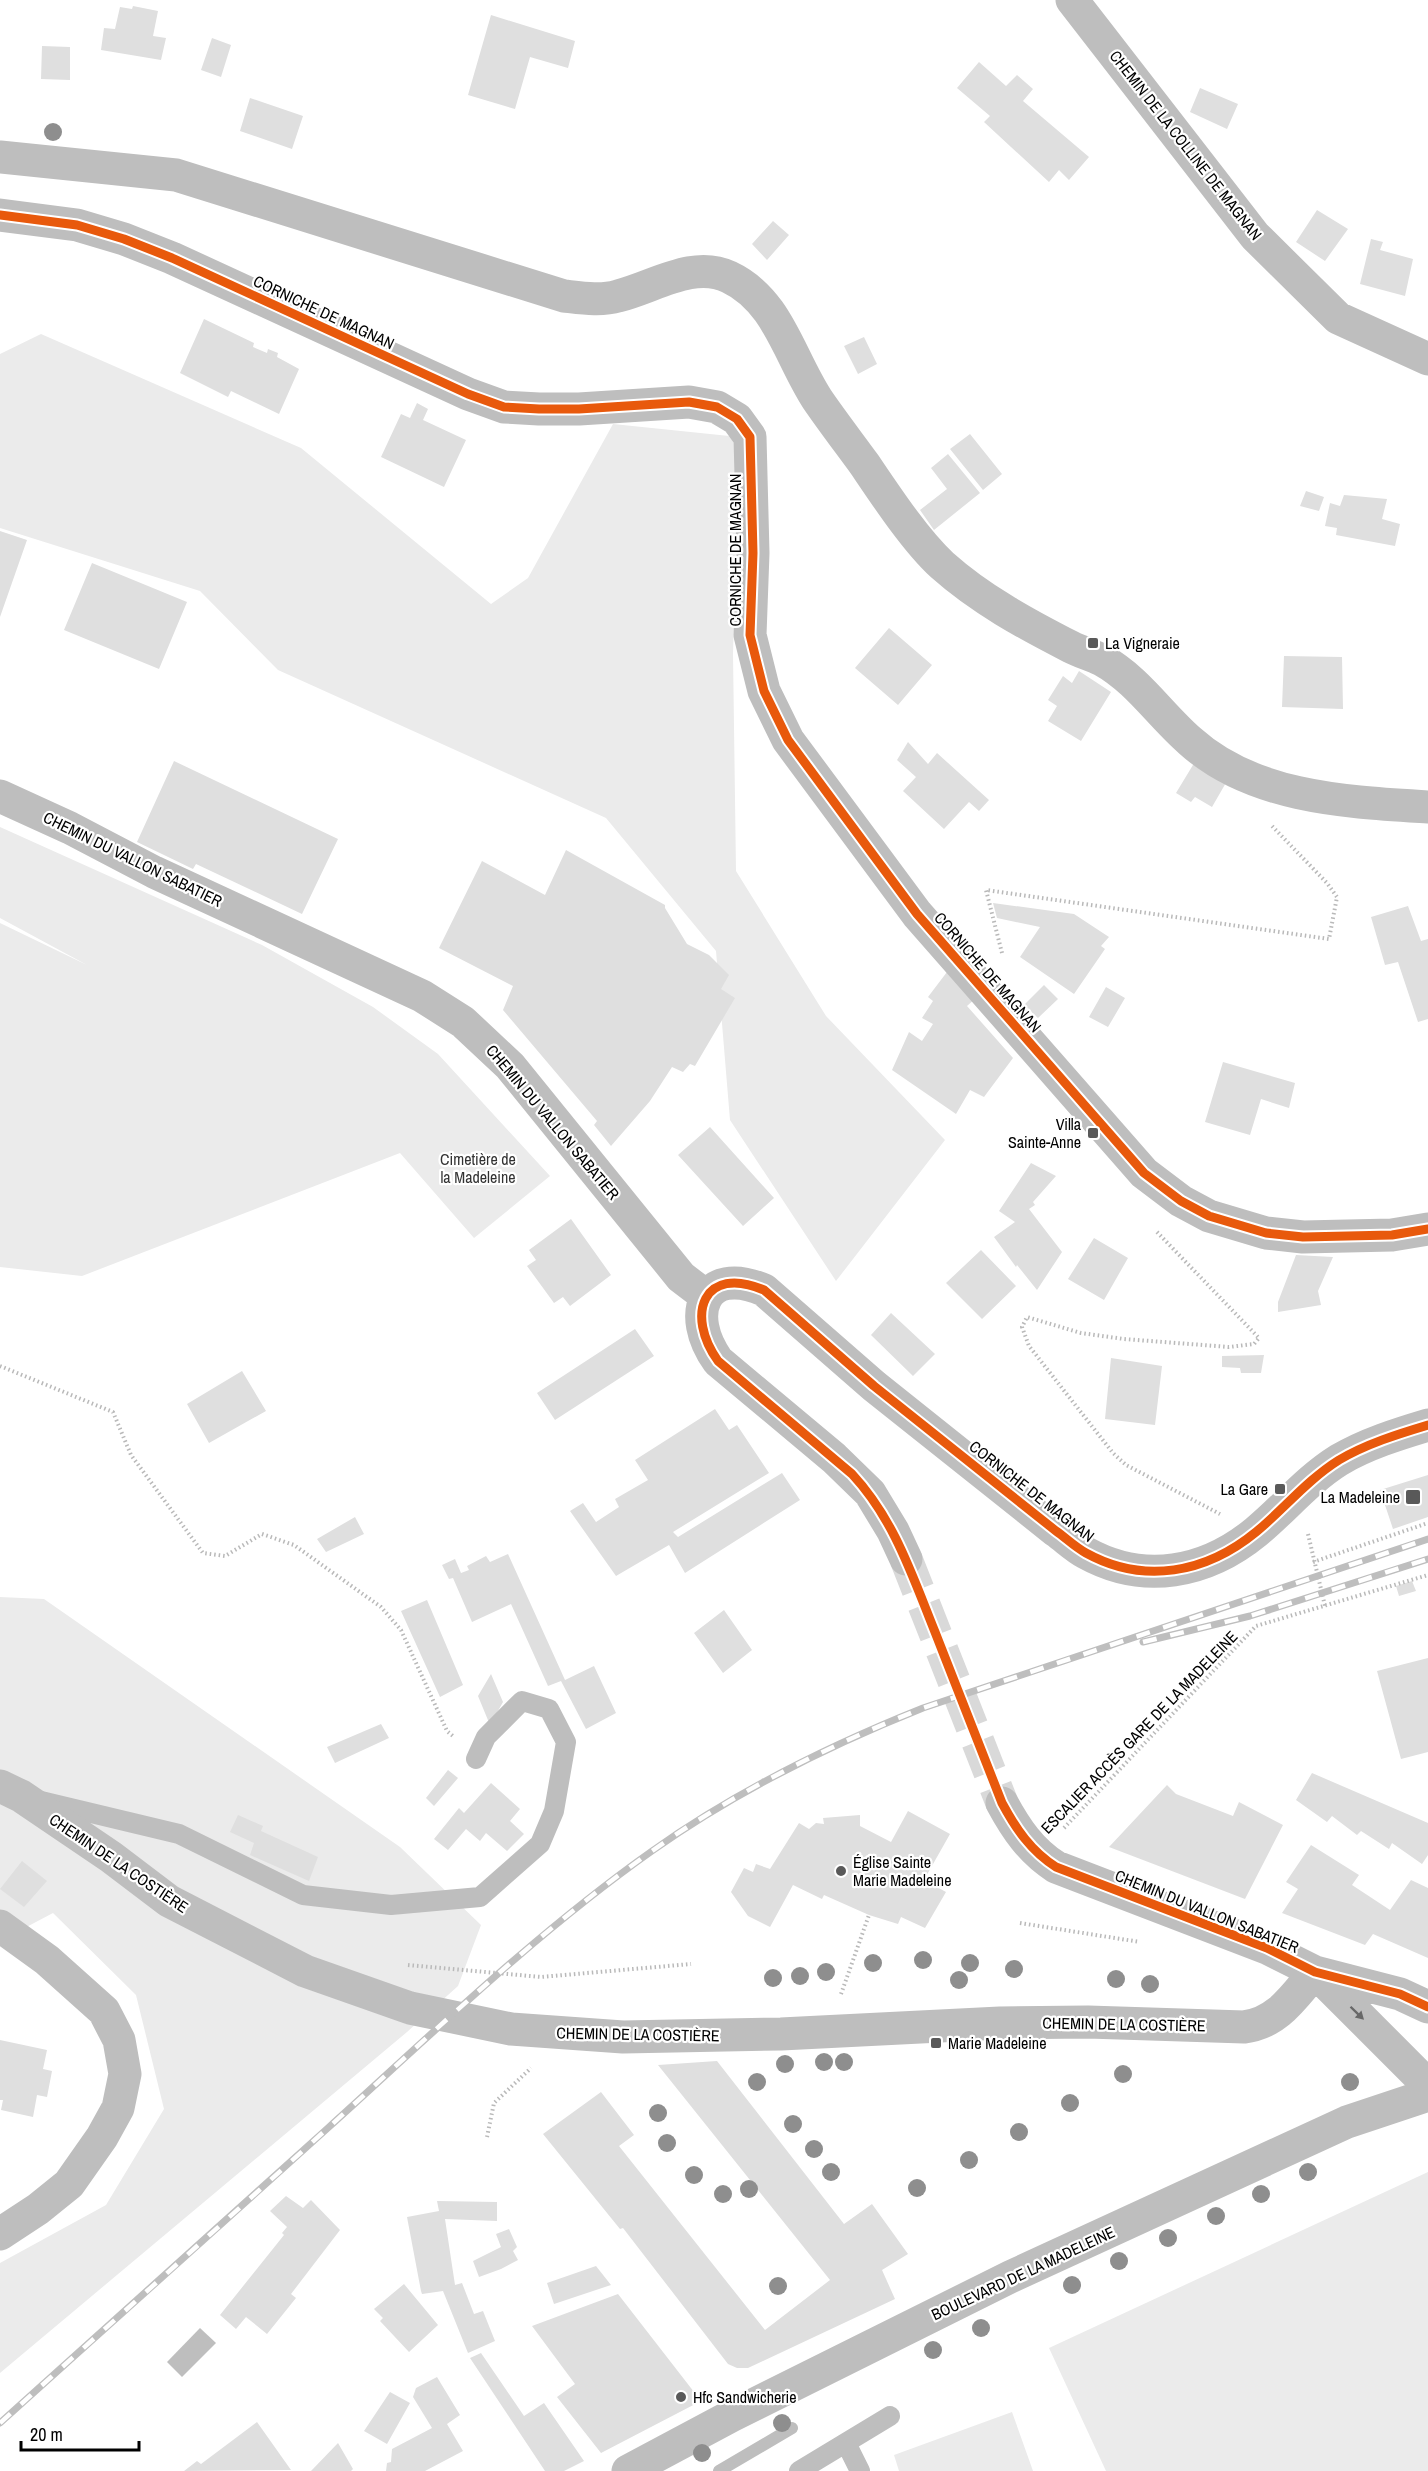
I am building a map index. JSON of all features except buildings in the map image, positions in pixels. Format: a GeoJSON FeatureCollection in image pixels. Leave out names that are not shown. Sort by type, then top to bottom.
{"type":"FeatureCollection","features":[{"type":"Feature","properties":{"kind":"street","name":"CHEMIN DE LA COLLINE DE MAGNAN"},"geometry":{"type":"LineString","coordinates":[[1072,0],[1255,236],[1338,318],[1428,359]]}},
{"type":"Feature","properties":{"kind":"street"},"geometry":{"type":"LineString","coordinates":[[0,157],[176,175],[564,296],[595,299],[616,297],[687,273],[711,271],[727,276],[749,288],[770,310],[815,397],[900,514],[940,563],[981,596],[1121,673],[1136,684],[1190,742],[1228,768],[1268,787],[1384,804],[1428,807]]}},
{"type":"Feature","properties":{"kind":"street","name":"CORNICHE DE MAGNAN"},"geometry":{"type":"LineString","coordinates":[[0,215],[77,225],[124,239],[172,258],[468,394],[504,407],[579,409],[689,402],[717,407],[737,419],[750,437],[753,553],[750,635],[764,692],[788,740],[917,914],[1144,1173],[1181,1201],[1209,1216],[1266,1233],[1303,1237],[1392,1235],[1428,1229]]}},
{"type":"Feature","properties":{"kind":"street","name":"CHEMIN DU VALLON SABATIER"},"geometry":{"type":"LineString","coordinates":[[0,796],[70,828],[154,872],[422,996],[463,1022],[510,1066],[681,1277],[706,1296]]}},
{"type":"Feature","properties":{"kind":"street","name":"CORNICHE DE MAGNAN"},"geometry":{"type":"LineString","coordinates":[[706,1296],[712,1289],[732,1283],[753,1285],[764,1290],[892,1401],[1056,1531],[1085,1552],[1101,1560],[1146,1571],[1174,1572],[1219,1556],[1256,1532],[1300,1489],[1338,1461],[1398,1434],[1428,1425]]}},
{"type":"Feature","properties":{"kind":"street"},"geometry":{"type":"LineString","coordinates":[[706,1296],[702,1306],[701,1326],[710,1349],[718,1361],[834,1458],[870,1493],[893,1531],[906,1559]]}},
{"type":"Feature","properties":{"kind":"street","name":"CHEMIN DE LA COSTIÈRE"},"geometry":{"type":"LineString","coordinates":[[11,1791],[111,1857],[169,1901],[305,1971],[410,2008],[511,2029],[623,2037],[781,2034],[1000,2023],[1088,2022],[1244,2027],[1258,2026],[1279,2013],[1315,1972]]}},
{"type":"Feature","properties":{"kind":"street","name":"CHEMIN DU VALLON SABATIER"},"geometry":{"type":"LineString","coordinates":[[1002,1803],[1015,1826],[1038,1855],[1056,1868],[1267,1948],[1315,1972],[1400,1994],[1428,2007]]}},
{"type":"Feature","properties":{"kind":"street"},"geometry":{"type":"LineString","coordinates":[[0,1926],[47,1960],[104,2011],[119,2040],[125,2074],[118,2108],[102,2138],[69,2184],[38,2209],[0,2234]]}},
{"type":"Feature","properties":{"kind":"street","name":"CHEMIN DU VALLON SABATIER"},"geometry":{"type":"LineString","coordinates":[[1315,1972],[1428,2085]]}},
{"type":"Feature","properties":{"kind":"street","name":"BOULEVARD DE LA MADELEINE"},"geometry":{"type":"LineString","coordinates":[[628,2471],[733,2415],[1010,2277],[1327,2131],[1428,2095]]}},
{"type":"Feature","properties":{"kind":"lane"},"geometry":{"type":"LineString","coordinates":[[11,1791],[179,1834],[303,1895],[390,1905],[480,1897],[540,1844],[554,1811],[566,1742],[549,1709],[522,1701],[486,1737],[476,1759]]}},
{"type":"Feature","properties":{"kind":"lane"},"geometry":{"type":"LineString","coordinates":[[799,2471],[890,2416]]}},
{"type":"Feature","properties":{"kind":"lane"},"geometry":{"type":"LineString","coordinates":[[846,2444],[860,2471]]}},
{"type":"Feature","properties":{"kind":"path"},"geometry":{"type":"LineString","coordinates":[[999,960],[1002,954],[986,890],[1329,939],[1337,897],[1327,883],[1271,825]]}},
{"type":"Feature","properties":{"kind":"path"},"geometry":{"type":"LineString","coordinates":[[1152,1227],[1259,1338],[1254,1344],[1228,1347],[1124,1339],[1081,1333],[1027,1317],[1022,1327],[1029,1346],[1113,1453],[1126,1465],[1256,1532]]}},
{"type":"Feature","properties":{"kind":"path"},"geometry":{"type":"LineString","coordinates":[[0,1366],[113,1412],[131,1455],[203,1552],[225,1556],[262,1534],[294,1545],[381,1606],[401,1630],[447,1731],[476,1759]]}},
{"type":"Feature","properties":{"kind":"path"},"geometry":{"type":"LineString","coordinates":[[1428,1523],[1313,1562],[1325,1606],[1428,1575]]}},
{"type":"Feature","properties":{"kind":"path"},"geometry":{"type":"LineString","coordinates":[[844,1986],[869,1915]]}},
{"type":"Feature","properties":{"kind":"path"},"geometry":{"type":"LineString","coordinates":[[1020,1923],[1145,1942]]}},
{"type":"Feature","properties":{"kind":"path"},"geometry":{"type":"LineString","coordinates":[[402,1964],[541,1977],[691,1964]]}},
{"type":"Feature","properties":{"kind":"path"},"geometry":{"type":"LineString","coordinates":[[487,2137],[494,2103],[547,2052],[554,2033]]}},
{"type":"Feature","properties":{"kind":"green space"},"geometry":{"type":"Polygon","coordinates":[[[41,334],[301,448],[491,604],[528,578],[613,424],[739,437],[733,654],[736,871],[826,1016],[945,1140],[836,1281],[730,1120],[716,951],[606,818],[278,670],[200,591],[0,528],[0,354],[41,334]]]}},
{"type":"Feature","properties":{"kind":"green space","name":"Cimetière de la Madeleine"},"geometry":{"type":"Polygon","coordinates":[[[0,827],[262,945],[373,1007],[438,1054],[550,1176],[474,1238],[400,1153],[82,1276],[0,1267],[0,923],[87,965],[0,918],[0,827]]]}},
{"type":"Feature","properties":{"kind":"green space"},"geometry":{"type":"Polygon","coordinates":[[[0,1597],[44,1599],[400,1847],[481,1925],[458,1986],[407,2032],[0,2373],[0,2263],[106,2205],[164,2109],[136,1995],[53,1913],[0,1941],[0,1597]]]}},
{"type":"Feature","properties":{"kind":"green space"},"geometry":{"type":"Polygon","coordinates":[[[1428,2172],[1428,2471],[1106,2471],[1049,2348],[1428,2172]]]}},
{"type":"Feature","properties":{"kind":"green space"},"geometry":{"type":"Polygon","coordinates":[[[1012,2412],[1033,2471],[899,2471],[894,2455],[1012,2412]]]}},
{"type":"Feature","properties":{"kind":"shaded area"},"geometry":{"type":"Polygon","coordinates":[[[200,2328],[216,2343],[182,2377],[167,2362],[200,2328]]]}},
{"type":"Feature","properties":{"kind":"waterway"},"geometry":{"type":"LineString","coordinates":[[719,2471],[792,2428]]}},
{"type":"Feature","properties":{"kind":"tunnel"},"geometry":{"type":"LineString","coordinates":[[906,1559],[1002,1803]]}},
{"type":"Feature","properties":{"kind":"railway"},"geometry":{"type":"LineString","coordinates":[[0,2423],[527,1949],[567,1915],[652,1851],[716,1809],[817,1754],[923,1708],[1428,1539]]}},
{"type":"Feature","properties":{"kind":"railway"},"geometry":{"type":"LineString","coordinates":[[1143,1642],[1250,1616],[1428,1559]]}},
{"type":"Feature","properties":{"kind":"cycle path"},"geometry":{"type":"LineString","coordinates":[[0,215],[77,225],[124,239],[172,258],[468,394],[504,407],[579,409],[689,402],[717,407],[737,419],[750,437],[753,553],[750,635],[764,691],[788,740],[917,914],[1144,1173],[1181,1201],[1209,1216],[1266,1233],[1303,1237],[1392,1235],[1428,1229]]}},
{"type":"Feature","properties":{"kind":"cycle path"},"geometry":{"type":"LineString","coordinates":[[1428,1425],[1371,1444],[1339,1460],[1316,1476],[1256,1532],[1237,1546],[1216,1557],[1174,1570],[1130,1569],[1108,1563],[1074,1545],[874,1386],[764,1290],[743,1284],[726,1284],[714,1289],[706,1298],[702,1311],[703,1327],[708,1344],[718,1361],[852,1474],[867,1491],[891,1529],[910,1569],[1002,1803],[1019,1830],[1039,1854],[1056,1867],[1267,1948],[1315,1972],[1400,1994],[1428,2007]]}},
{"type":"Feature","properties":{"kind":"place","name":"La Vigneraie"},"geometry":{"type":"Point","coordinates":[1093,643]}},
{"type":"Feature","properties":{"kind":"place","name":"Villa Sainte-Anne"},"geometry":{"type":"Point","coordinates":[1093,1133]}},
{"type":"Feature","properties":{"kind":"place","name":"La Gare"},"geometry":{"type":"Point","coordinates":[1280,1489]}},
{"type":"Feature","properties":{"kind":"place","name":"La Madeleine"},"geometry":{"type":"Point","coordinates":[1413,1497]}},
{"type":"Feature","properties":{"kind":"place","name":"Église Sainte Marie Madeleine"},"geometry":{"type":"Point","coordinates":[841,1871]}},
{"type":"Feature","properties":{"kind":"place","name":"Marie Madeleine"},"geometry":{"type":"Point","coordinates":[936,2043]}},
{"type":"Feature","properties":{"kind":"place","name":"Hfc Sandwicherie"},"geometry":{"type":"Point","coordinates":[681,2397]}}]}
